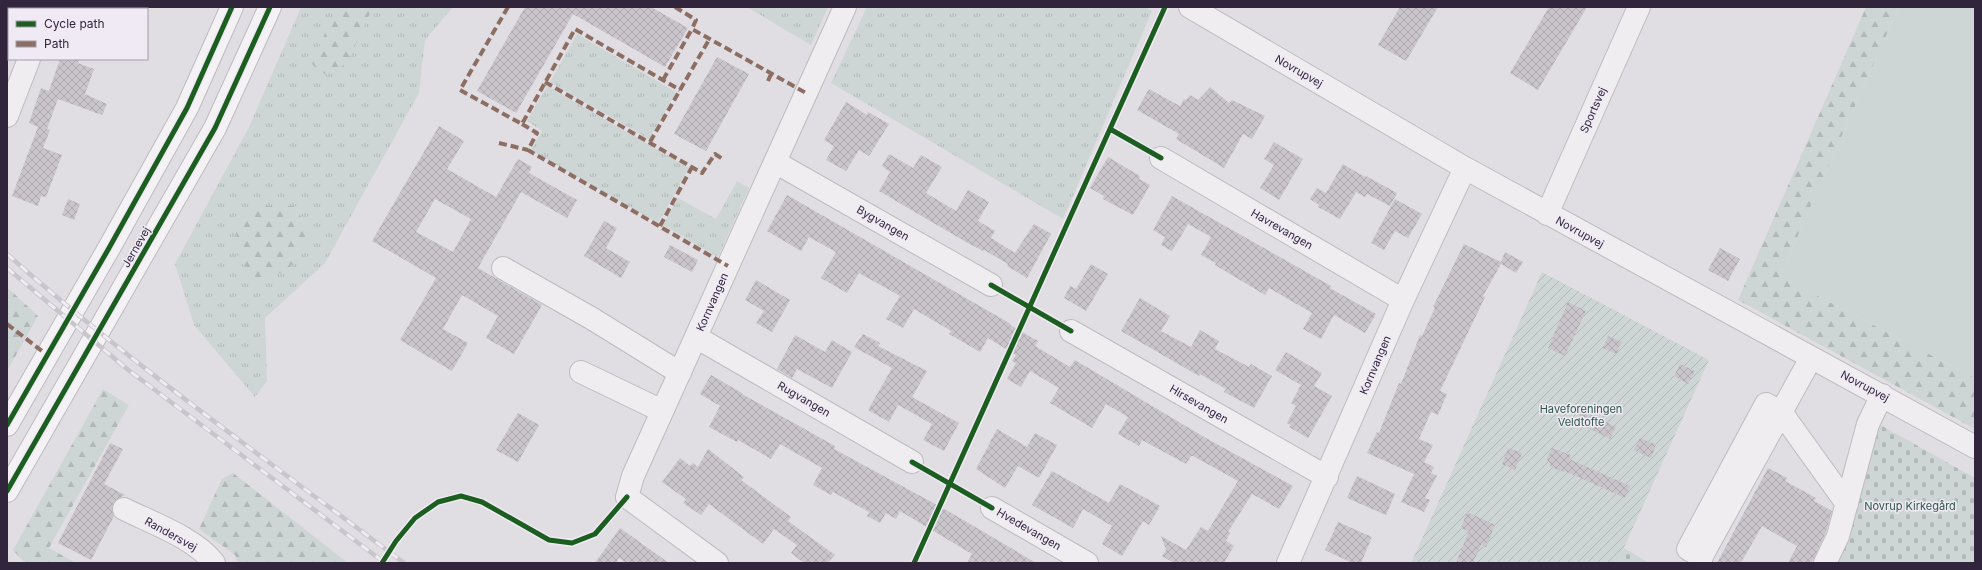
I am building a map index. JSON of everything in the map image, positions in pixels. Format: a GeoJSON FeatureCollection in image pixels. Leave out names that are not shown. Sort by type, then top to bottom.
{"type":"FeatureCollection","features":[{"type":"Feature","properties":{"kind":"main road","name":"Jernevej"},"geometry":{"type":"LineString","coordinates":[[7,425],[109,248],[187,108],[232,7]]}},
{"type":"Feature","properties":{"kind":"main road","name":"Jernevej"},"geometry":{"type":"LineString","coordinates":[[7,491],[215,128],[270,7]]}},
{"type":"Feature","properties":{"kind":"street","name":"Kornvangen"},"geometry":{"type":"LineString","coordinates":[[717,563],[627,497],[633,476],[845,7]]}},
{"type":"Feature","properties":{"kind":"street","name":"Novrupvej"},"geometry":{"type":"LineString","coordinates":[[1190,7],[1465,168],[1547,214],[1882,395],[1975,447]]}},
{"type":"Feature","properties":{"kind":"street","name":"Sportsvej"},"geometry":{"type":"LineString","coordinates":[[1547,214],[1639,7]]}},
{"type":"Feature","properties":{"kind":"street"},"geometry":{"type":"LineString","coordinates":[[7,116],[28,60]]}},
{"type":"Feature","properties":{"kind":"street","name":"Havrevangen"},"geometry":{"type":"LineString","coordinates":[[1160,158],[1403,300]]}},
{"type":"Feature","properties":{"kind":"street","name":"Bygvangen"},"geometry":{"type":"LineString","coordinates":[[775,162],[991,285]]}},
{"type":"Feature","properties":{"kind":"street","name":"Kornvangen"},"geometry":{"type":"LineString","coordinates":[[1288,563],[1327,477],[1403,300],[1465,168]]}},
{"type":"Feature","properties":{"kind":"street"},"geometry":{"type":"LineString","coordinates":[[503,268],[591,318],[680,373]]}},
{"type":"Feature","properties":{"kind":"street","name":"Hirsevangen"},"geometry":{"type":"LineString","coordinates":[[1071,331],[1327,477]]}},
{"type":"Feature","properties":{"kind":"street","name":"Rugvangen"},"geometry":{"type":"LineString","coordinates":[[696,337],[912,462]]}},
{"type":"Feature","properties":{"kind":"street"},"geometry":{"type":"LineString","coordinates":[[1700,560],[1811,358]]}},
{"type":"Feature","properties":{"kind":"street"},"geometry":{"type":"LineString","coordinates":[[581,372],[662,411]]}},
{"type":"Feature","properties":{"kind":"street"},"geometry":{"type":"LineString","coordinates":[[1825,563],[1838,536],[1868,424],[1882,395]]}},
{"type":"Feature","properties":{"kind":"street"},"geometry":{"type":"LineString","coordinates":[[1781,412],[1847,504]]}},
{"type":"Feature","properties":{"kind":"street","name":"Hvedevangen"},"geometry":{"type":"LineString","coordinates":[[992,508],[1087,563]]}},
{"type":"Feature","properties":{"kind":"street","name":"Randersvej"},"geometry":{"type":"LineString","coordinates":[[124,509],[180,537],[208,555],[214,563]]}},
{"type":"Feature","properties":{"kind":"green space"},"geometry":{"type":"Polygon","coordinates":[[[301,7],[453,7],[425,40],[419,93],[325,263],[265,318],[267,381],[255,397],[194,325],[175,264],[249,127],[301,7]]]}},
{"type":"Feature","properties":{"kind":"green space"},"geometry":{"type":"Polygon","coordinates":[[[336,7],[373,7],[347,63],[326,75],[312,64],[336,7]]]}},
{"type":"Feature","properties":{"kind":"green space"},"geometry":{"type":"Polygon","coordinates":[[[747,7],[828,7],[811,45],[747,7]]]}},
{"type":"Feature","properties":{"kind":"green space"},"geometry":{"type":"Polygon","coordinates":[[[867,7],[1144,7],[1152,11],[1063,219],[831,83],[867,7]]]}},
{"type":"Feature","properties":{"kind":"green space"},"geometry":{"type":"Polygon","coordinates":[[[1866,7],[1899,7],[1780,276],[1975,378],[1975,429],[1738,300],[1866,7]]]}},
{"type":"Feature","properties":{"kind":"green space"},"geometry":{"type":"Polygon","coordinates":[[[1899,7],[1975,7],[1975,378],[1780,276],[1899,7]]]}},
{"type":"Feature","properties":{"kind":"green space"},"geometry":{"type":"Polygon","coordinates":[[[577,34],[676,92],[649,139],[550,82],[577,34]]]}},
{"type":"Feature","properties":{"kind":"green space"},"geometry":{"type":"Polygon","coordinates":[[[547,86],[689,168],[658,223],[531,150],[542,131],[527,121],[547,86]]]}},
{"type":"Feature","properties":{"kind":"green space"},"geometry":{"type":"Polygon","coordinates":[[[737,181],[749,188],[718,257],[663,225],[678,198],[716,219],[737,181]]]}},
{"type":"Feature","properties":{"kind":"green space"},"geometry":{"type":"Polygon","coordinates":[[[262,206],[296,206],[311,239],[290,267],[266,281],[253,277],[237,254],[236,227],[262,206]]]}},
{"type":"Feature","properties":{"kind":"green space","name":"Haveforeningen Veldtofte"},"geometry":{"type":"Polygon","coordinates":[[[1542,272],[1709,360],[1617,563],[1411,563],[1542,272]]]}},
{"type":"Feature","properties":{"kind":"green space"},"geometry":{"type":"Polygon","coordinates":[[[7,287],[38,316],[7,371],[7,287]]]}},
{"type":"Feature","properties":{"kind":"green space"},"geometry":{"type":"Polygon","coordinates":[[[103,389],[129,405],[49,548],[76,563],[25,563],[13,550],[103,389]]]}},
{"type":"Feature","properties":{"kind":"green space","name":"Novrup Kirkegård"},"geometry":{"type":"Polygon","coordinates":[[[1875,422],[1975,478],[1975,563],[1832,563],[1875,422]]]}},
{"type":"Feature","properties":{"kind":"green space"},"geometry":{"type":"Polygon","coordinates":[[[233,473],[348,563],[238,563],[235,555],[199,529],[222,479],[233,473]]]}},
{"type":"Feature","properties":{"kind":"green space"},"geometry":{"type":"Polygon","coordinates":[[[1624,548],[1649,563],[1617,563],[1624,548]]]}},
{"type":"Feature","properties":{"kind":"building"},"geometry":{"type":"Polygon","coordinates":[[[525,7],[651,7],[688,28],[665,67],[573,14],[516,113],[477,91],[525,7]]]}},
{"type":"Feature","properties":{"kind":"building"},"geometry":{"type":"Polygon","coordinates":[[[1400,7],[1438,7],[1406,61],[1378,45],[1400,7]]]}},
{"type":"Feature","properties":{"kind":"building"},"geometry":{"type":"Polygon","coordinates":[[[1549,7],[1587,7],[1538,90],[1510,73],[1549,7]]]}},
{"type":"Feature","properties":{"kind":"building"},"geometry":{"type":"Polygon","coordinates":[[[717,57],[749,74],[706,151],[674,134],[717,57]]]}},
{"type":"Feature","properties":{"kind":"building"},"geometry":{"type":"Polygon","coordinates":[[[60,60],[79,60],[78,63],[94,69],[85,94],[107,104],[102,115],[58,99],[47,129],[50,130],[43,148],[62,155],[46,197],[41,196],[38,206],[12,196],[38,127],[29,123],[41,88],[49,91],[60,60]]]}},
{"type":"Feature","properties":{"kind":"building"},"geometry":{"type":"Polygon","coordinates":[[[1210,87],[1229,103],[1232,100],[1265,116],[1252,139],[1243,134],[1224,168],[1176,139],[1179,134],[1137,110],[1149,89],[1180,106],[1184,99],[1186,100],[1190,95],[1198,100],[1210,87]]]}},
{"type":"Feature","properties":{"kind":"building"},"geometry":{"type":"Polygon","coordinates":[[[846,102],[867,115],[868,112],[889,124],[869,156],[859,150],[846,171],[826,160],[834,146],[824,140],[846,102]]]}},
{"type":"Feature","properties":{"kind":"building"},"geometry":{"type":"Polygon","coordinates":[[[439,126],[464,141],[447,169],[496,197],[518,159],[532,167],[529,173],[577,200],[567,218],[521,192],[478,268],[542,305],[514,354],[486,338],[498,316],[462,295],[443,329],[468,343],[452,371],[400,340],[436,278],[372,241],[439,126]],[[435,199],[416,232],[453,252],[471,219],[435,199]]]}},
{"type":"Feature","properties":{"kind":"building"},"geometry":{"type":"Polygon","coordinates":[[[1274,142],[1303,159],[1279,200],[1260,188],[1274,165],[1264,159],[1274,142]]]}},
{"type":"Feature","properties":{"kind":"building"},"geometry":{"type":"Polygon","coordinates":[[[889,154],[913,168],[921,155],[942,167],[926,193],[956,211],[968,190],[989,202],[978,221],[995,231],[991,238],[1015,253],[1034,224],[1051,234],[1027,278],[1007,266],[1008,264],[984,250],[983,251],[966,242],[879,191],[890,172],[882,166],[889,154]]]}},
{"type":"Feature","properties":{"kind":"building"},"geometry":{"type":"Polygon","coordinates":[[[1108,157],[1140,176],[1139,179],[1150,185],[1133,215],[1103,199],[1104,196],[1090,188],[1108,157]]]}},
{"type":"Feature","properties":{"kind":"building"},"geometry":{"type":"Polygon","coordinates":[[[1343,164],[1397,193],[1390,206],[1367,194],[1365,197],[1356,192],[1340,219],[1318,207],[1319,205],[1310,199],[1317,188],[1326,193],[1343,164]]]}},
{"type":"Feature","properties":{"kind":"building"},"geometry":{"type":"Polygon","coordinates":[[[787,195],[1011,324],[1010,325],[1038,341],[1035,346],[1070,367],[1075,360],[1204,437],[1293,486],[1279,509],[1252,494],[1228,532],[1230,533],[1226,541],[1234,546],[1224,563],[1174,563],[1162,556],[1166,550],[1161,536],[1186,550],[1201,527],[1208,531],[1238,481],[1193,456],[1191,456],[1186,464],[1142,440],[1139,446],[1118,434],[1128,417],[1106,404],[1092,428],[1050,403],[1059,388],[1030,371],[1021,387],[1007,379],[1016,363],[1012,361],[1016,355],[988,338],[980,352],[949,334],[951,331],[914,309],[903,328],[886,319],[900,296],[859,273],[847,293],[821,278],[836,252],[809,237],[801,251],[767,231],[787,195]]]}},
{"type":"Feature","properties":{"kind":"building"},"geometry":{"type":"Polygon","coordinates":[[[1172,196],[1331,286],[1330,288],[1376,314],[1365,333],[1334,315],[1321,339],[1303,329],[1312,313],[1269,288],[1265,295],[1201,255],[1211,237],[1188,224],[1172,251],[1161,245],[1165,237],[1153,230],[1172,196]]]}},
{"type":"Feature","properties":{"kind":"building"},"geometry":{"type":"Polygon","coordinates":[[[68,199],[80,204],[74,220],[62,215],[68,199]]]}},
{"type":"Feature","properties":{"kind":"building"},"geometry":{"type":"Polygon","coordinates":[[[1395,199],[1422,214],[1408,238],[1395,231],[1384,250],[1371,243],[1395,199]]]}},
{"type":"Feature","properties":{"kind":"building"},"geometry":{"type":"Polygon","coordinates":[[[604,221],[617,228],[606,248],[630,262],[621,278],[584,256],[604,221]]]}},
{"type":"Feature","properties":{"kind":"building"},"geometry":{"type":"Polygon","coordinates":[[[1464,244],[1501,262],[1505,252],[1523,262],[1516,273],[1501,264],[1483,296],[1485,297],[1440,391],[1447,394],[1438,415],[1431,412],[1419,439],[1433,445],[1424,462],[1434,467],[1431,473],[1437,476],[1425,498],[1430,500],[1424,512],[1401,502],[1414,474],[1367,453],[1377,432],[1379,433],[1399,383],[1401,384],[1420,335],[1422,336],[1435,308],[1433,307],[1464,244]]]}},
{"type":"Feature","properties":{"kind":"building"},"geometry":{"type":"Polygon","coordinates":[[[670,245],[698,260],[692,272],[664,257],[670,245]]]}},
{"type":"Feature","properties":{"kind":"building"},"geometry":{"type":"Polygon","coordinates":[[[1720,248],[1740,259],[1728,281],[1708,270],[1720,248]]]}},
{"type":"Feature","properties":{"kind":"building"},"geometry":{"type":"Polygon","coordinates":[[[1091,264],[1108,274],[1086,311],[1064,298],[1070,286],[1076,289],[1091,264]]]}},
{"type":"Feature","properties":{"kind":"building"},"geometry":{"type":"Polygon","coordinates":[[[756,280],[790,300],[772,332],[756,323],[764,311],[745,300],[756,280]]]}},
{"type":"Feature","properties":{"kind":"building"},"geometry":{"type":"Polygon","coordinates":[[[1140,298],[1170,316],[1161,331],[1191,347],[1200,330],[1219,341],[1215,349],[1249,367],[1251,364],[1272,376],[1254,408],[1224,392],[1226,389],[1200,374],[1199,376],[1121,331],[1140,298]]]}},
{"type":"Feature","properties":{"kind":"building"},"geometry":{"type":"Polygon","coordinates":[[[1568,302],[1586,311],[1565,356],[1548,348],[1568,302]]]}},
{"type":"Feature","properties":{"kind":"building"},"geometry":{"type":"Polygon","coordinates":[[[863,334],[880,343],[878,346],[927,371],[912,397],[959,423],[944,451],[923,440],[932,424],[898,405],[889,422],[868,410],[892,368],[854,347],[863,334]]]}},
{"type":"Feature","properties":{"kind":"building"},"geometry":{"type":"Polygon","coordinates":[[[795,335],[825,352],[832,340],[852,352],[832,388],[797,369],[792,378],[777,369],[795,335]]]}},
{"type":"Feature","properties":{"kind":"building"},"geometry":{"type":"Polygon","coordinates":[[[1608,336],[1622,342],[1616,354],[1603,348],[1608,336]]]}},
{"type":"Feature","properties":{"kind":"building"},"geometry":{"type":"Polygon","coordinates":[[[1286,352],[1322,373],[1314,386],[1332,396],[1308,438],[1289,427],[1291,425],[1287,423],[1296,406],[1291,403],[1301,385],[1275,370],[1286,352]]]}},
{"type":"Feature","properties":{"kind":"building"},"geometry":{"type":"Polygon","coordinates":[[[1680,364],[1695,371],[1688,384],[1674,376],[1680,364]]]}},
{"type":"Feature","properties":{"kind":"building"},"geometry":{"type":"Polygon","coordinates":[[[711,375],[835,446],[834,449],[948,511],[1036,563],[967,563],[972,554],[900,511],[896,519],[886,513],[880,523],[867,516],[869,512],[833,492],[831,495],[813,485],[822,468],[780,444],[771,459],[738,440],[737,442],[709,427],[720,406],[700,394],[711,375]]]}},
{"type":"Feature","properties":{"kind":"building"},"geometry":{"type":"Polygon","coordinates":[[[1581,410],[1616,427],[1610,439],[1576,422],[1581,410]]]}},
{"type":"Feature","properties":{"kind":"building"},"geometry":{"type":"Polygon","coordinates":[[[518,413],[539,425],[518,462],[496,450],[518,413]]]}},
{"type":"Feature","properties":{"kind":"building"},"geometry":{"type":"Polygon","coordinates":[[[997,429],[1027,447],[1035,433],[1057,445],[1039,478],[1018,466],[1005,488],[976,469],[997,429]]]}},
{"type":"Feature","properties":{"kind":"building"},"geometry":{"type":"Polygon","coordinates":[[[1640,438],[1656,445],[1651,458],[1634,450],[1640,438]]]}},
{"type":"Feature","properties":{"kind":"building"},"geometry":{"type":"Polygon","coordinates":[[[110,443],[123,449],[104,484],[125,495],[113,503],[112,510],[114,516],[91,560],[58,543],[110,443]]]}},
{"type":"Feature","properties":{"kind":"building"},"geometry":{"type":"Polygon","coordinates":[[[1508,448],[1522,453],[1515,470],[1502,464],[1508,448]]]}},
{"type":"Feature","properties":{"kind":"building"},"geometry":{"type":"Polygon","coordinates":[[[1552,448],[1571,455],[1569,459],[1630,486],[1625,498],[1565,471],[1564,472],[1551,467],[1547,459],[1552,448]]]}},
{"type":"Feature","properties":{"kind":"building"},"geometry":{"type":"Polygon","coordinates":[[[708,449],[744,477],[741,480],[791,517],[788,521],[835,555],[828,563],[804,563],[791,553],[797,545],[774,529],[763,544],[709,504],[701,515],[683,503],[686,499],[662,482],[680,458],[690,466],[693,463],[698,467],[708,449]]]}},
{"type":"Feature","properties":{"kind":"building"},"geometry":{"type":"Polygon","coordinates":[[[1768,468],[1787,478],[1785,481],[1816,498],[1814,501],[1832,511],[1826,532],[1814,558],[1811,563],[1788,563],[1797,546],[1762,526],[1741,563],[1717,563],[1768,468]]]}},
{"type":"Feature","properties":{"kind":"building"},"geometry":{"type":"Polygon","coordinates":[[[1052,471],[1109,503],[1120,484],[1160,506],[1149,525],[1143,521],[1122,556],[1102,544],[1112,526],[1083,509],[1073,528],[1032,505],[1052,471]]]}},
{"type":"Feature","properties":{"kind":"building"},"geometry":{"type":"Polygon","coordinates":[[[1357,476],[1395,494],[1386,515],[1347,498],[1357,476]]]}},
{"type":"Feature","properties":{"kind":"building"},"geometry":{"type":"Polygon","coordinates":[[[1467,512],[1495,525],[1486,547],[1481,545],[1473,563],[1456,563],[1469,531],[1461,528],[1467,512]]]}},
{"type":"Feature","properties":{"kind":"building"},"geometry":{"type":"Polygon","coordinates":[[[1338,522],[1372,537],[1361,563],[1352,563],[1325,550],[1338,522]]]}},
{"type":"Feature","properties":{"kind":"building"},"geometry":{"type":"Polygon","coordinates":[[[620,528],[669,563],[627,563],[619,558],[616,563],[595,563],[620,528]]]}},
{"type":"Feature","properties":{"kind":"railway"},"geometry":{"type":"LineString","coordinates":[[7,254],[54,295],[152,374],[404,563]]}},
{"type":"Feature","properties":{"kind":"railway"},"geometry":{"type":"LineString","coordinates":[[7,268],[127,369],[385,563]]}},
{"type":"Feature","properties":{"kind":"marked path"},"geometry":{"type":"LineString","coordinates":[[508,7],[460,90],[522,124],[575,29],[680,90]]}},
{"type":"Feature","properties":{"kind":"marked path"},"geometry":{"type":"LineString","coordinates":[[675,7],[696,20],[692,29],[806,93]]}},
{"type":"Feature","properties":{"kind":"marked path"},"geometry":{"type":"LineString","coordinates":[[663,80],[692,29]]}},
{"type":"Feature","properties":{"kind":"marked path"},"geometry":{"type":"LineString","coordinates":[[650,142],[710,38]]}},
{"type":"Feature","properties":{"kind":"marked path"},"geometry":{"type":"LineString","coordinates":[[768,81],[771,74]]}},
{"type":"Feature","properties":{"kind":"marked path"},"geometry":{"type":"LineString","coordinates":[[545,82],[702,173],[715,154],[724,160]]}},
{"type":"Feature","properties":{"kind":"marked path"},"geometry":{"type":"LineString","coordinates":[[522,124],[537,133],[528,150],[728,266]]}},
{"type":"Feature","properties":{"kind":"marked path"},"geometry":{"type":"LineString","coordinates":[[499,143],[528,150]]}},
{"type":"Feature","properties":{"kind":"marked path"},"geometry":{"type":"LineString","coordinates":[[660,226],[692,167]]}},
{"type":"Feature","properties":{"kind":"marked path"},"geometry":{"type":"LineString","coordinates":[[7,324],[47,355]]}},
{"type":"Feature","properties":{"kind":"cycle path"},"geometry":{"type":"LineString","coordinates":[[7,425],[109,248],[187,108],[232,7]]}},
{"type":"Feature","properties":{"kind":"cycle path"},"geometry":{"type":"LineString","coordinates":[[7,491],[215,128],[270,7]]}},
{"type":"Feature","properties":{"kind":"cycle path"},"geometry":{"type":"LineString","coordinates":[[914,563],[1165,7]]}},
{"type":"Feature","properties":{"kind":"cycle path"},"geometry":{"type":"LineString","coordinates":[[1110,129],[1161,158]]}},
{"type":"Feature","properties":{"kind":"cycle path"},"geometry":{"type":"LineString","coordinates":[[991,285],[1071,331]]}},
{"type":"Feature","properties":{"kind":"cycle path"},"geometry":{"type":"LineString","coordinates":[[912,462],[992,508]]}},
{"type":"Feature","properties":{"kind":"cycle path"},"geometry":{"type":"LineString","coordinates":[[382,563],[396,541],[415,518],[438,502],[461,496],[482,502],[549,540],[572,543],[595,534],[627,497]]}}]}
